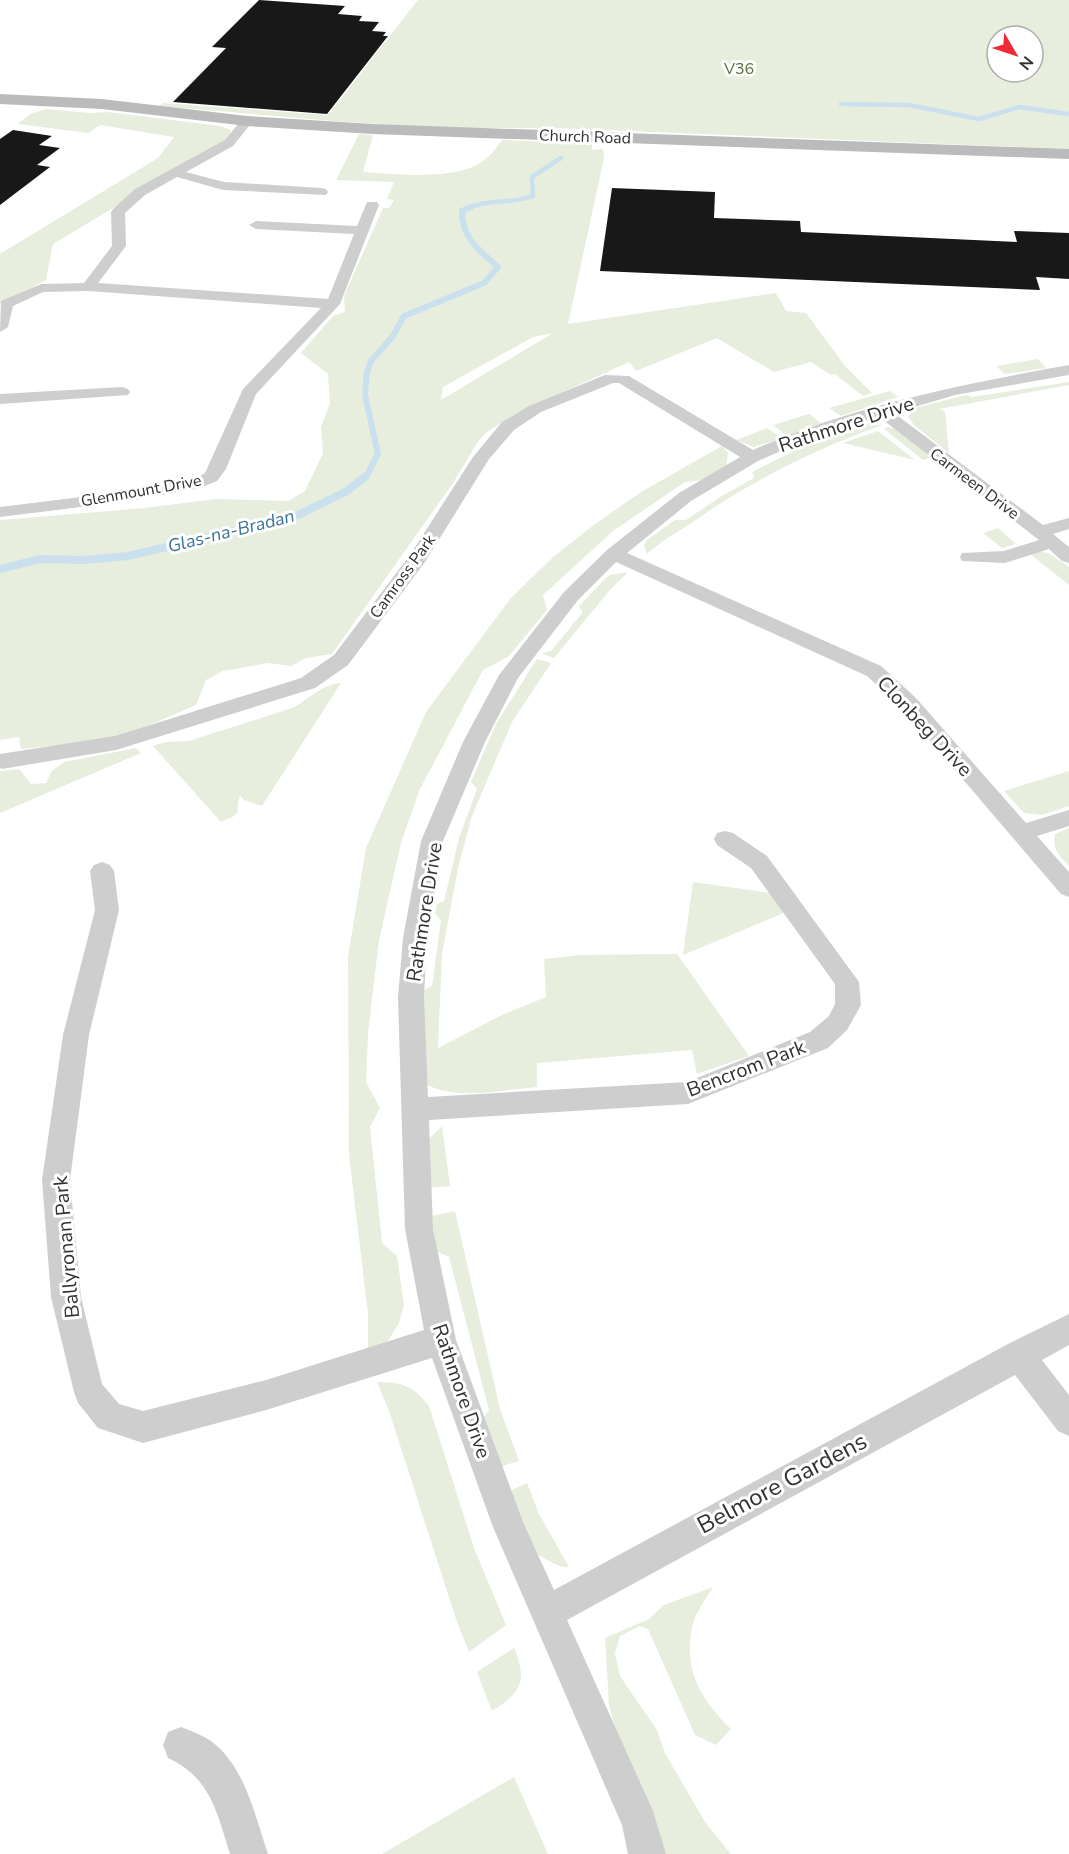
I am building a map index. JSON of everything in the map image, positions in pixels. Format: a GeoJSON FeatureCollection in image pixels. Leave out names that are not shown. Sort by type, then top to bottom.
{"type":"FeatureCollection","features":[{"type":"Feature","properties":{"kind":"street","name":"Church Road"},"geometry":{"type":"LineString","coordinates":[[0,89],[95,99],[102,104]]}},
{"type":"Feature","properties":{"kind":"street","name":"Church Road"},"geometry":{"type":"LineString","coordinates":[[0,99],[102,104],[247,121],[494,133],[1066,154]]}},
{"type":"Feature","properties":{"kind":"street"},"geometry":{"type":"LineString","coordinates":[[88,287],[119,246],[118,212],[140,192],[229,143],[247,121]]}},
{"type":"Feature","properties":{"kind":"street"},"geometry":{"type":"LineString","coordinates":[[176,173],[223,186],[321,192]]}},
{"type":"Feature","properties":{"kind":"street","name":"Glenmount Drive"},"geometry":{"type":"LineString","coordinates":[[0,512],[129,496],[200,483],[211,477],[217,469],[249,392],[333,304],[372,205]]}},
{"type":"Feature","properties":{"kind":"street"},"geometry":{"type":"LineString","coordinates":[[256,225],[362,230]]}},
{"type":"Feature","properties":{"kind":"street"},"geometry":{"type":"LineString","coordinates":[[0,327],[6,304],[41,288],[88,287],[333,304]]}},
{"type":"Feature","properties":{"kind":"street","name":"Rathmore Drive"},"geometry":{"type":"LineString","coordinates":[[647,1854],[640,1824],[509,1527],[441,1340],[419,1229],[414,1109],[412,985],[415,938],[432,841],[474,742],[509,675],[572,596],[614,554],[685,497],[752,457],[812,431],[953,391],[1069,370]]}},
{"type":"Feature","properties":{"kind":"street","name":"Camross Park"},"geometry":{"type":"LineString","coordinates":[[2,761],[135,739],[308,682],[324,674],[341,660],[418,558],[482,457],[508,426],[536,409],[611,378],[623,379],[752,457]]}},
{"type":"Feature","properties":{"kind":"street"},"geometry":{"type":"LineString","coordinates":[[0,399],[122,392]]}},
{"type":"Feature","properties":{"kind":"street","name":"Carmeen Drive"},"geometry":{"type":"LineString","coordinates":[[880,410],[1069,557]]}},
{"type":"Feature","properties":{"kind":"street"},"geometry":{"type":"LineString","coordinates":[[969,557],[1005,557],[1069,523]]}},
{"type":"Feature","properties":{"kind":"street","name":"Clonbeg Drive"},"geometry":{"type":"LineString","coordinates":[[614,554],[874,671],[908,702],[1069,888]]}},
{"type":"Feature","properties":{"kind":"street"},"geometry":{"type":"LineString","coordinates":[[1021,833],[1069,818]]}},
{"type":"Feature","properties":{"kind":"street","name":"Bencrom Park"},"geometry":{"type":"LineString","coordinates":[[414,1109],[688,1093],[819,1040],[838,1023],[848,1005],[847,982],[759,862],[725,839]]}},
{"type":"Feature","properties":{"kind":"street","name":"Ballyronan Park"},"geometry":{"type":"LineString","coordinates":[[102,871],[107,910],[75,1035],[56,1180],[66,1297],[89,1392],[109,1418],[143,1427],[266,1395],[441,1340]]}},
{"type":"Feature","properties":{"kind":"street","name":"Belmore Gardens"},"geometry":{"type":"LineString","coordinates":[[546,1613],[1069,1329]]}},
{"type":"Feature","properties":{"kind":"street"},"geometry":{"type":"LineString","coordinates":[[1019,1355],[1069,1420]]}},
{"type":"Feature","properties":{"kind":"street"},"geometry":{"type":"LineString","coordinates":[[181,1744],[212,1765],[225,1784],[249,1854]]}},
{"type":"Feature","properties":{"kind":"green space","name":"V36"},"geometry":{"type":"Polygon","coordinates":[[[418,0],[1069,0],[1069,149],[554,128],[444,128],[159,106],[163,103],[328,115],[418,0]]]}},
{"type":"Feature","properties":{"kind":"green space"},"geometry":{"type":"Polygon","coordinates":[[[46,109],[107,112],[220,126],[231,130],[229,138],[53,244],[46,280],[0,304],[0,254],[158,158],[174,137],[100,125],[88,133],[18,124],[30,114],[46,109]]]}},
{"type":"Feature","properties":{"kind":"green space"},"geometry":{"type":"Polygon","coordinates":[[[359,134],[373,135],[363,172],[409,175],[445,174],[476,166],[489,156],[502,140],[592,144],[592,150],[603,149],[604,158],[568,324],[776,293],[786,311],[806,313],[845,366],[872,393],[863,396],[835,374],[831,375],[811,362],[774,372],[717,338],[636,371],[629,362],[515,414],[487,432],[479,440],[453,483],[332,654],[306,658],[291,666],[268,663],[223,671],[206,680],[196,705],[131,733],[89,742],[21,749],[19,737],[0,740],[0,520],[145,508],[216,499],[288,501],[305,491],[323,453],[321,427],[330,403],[328,374],[301,353],[333,316],[345,312],[344,296],[383,208],[389,208],[394,200],[387,199],[394,182],[336,180],[359,134]],[[553,333],[533,337],[443,387],[441,400],[553,333]]]}},
{"type":"Feature","properties":{"kind":"green space"},"geometry":{"type":"Polygon","coordinates":[[[1038,359],[1046,368],[1005,374],[996,366],[1038,359]]]}},
{"type":"Feature","properties":{"kind":"green space"},"geometry":{"type":"Polygon","coordinates":[[[1069,382],[1069,385],[939,409],[945,411],[949,453],[915,426],[908,417],[915,408],[966,395],[972,397],[1069,382]]]}},
{"type":"Feature","properties":{"kind":"green space"},"geometry":{"type":"Polygon","coordinates":[[[890,391],[898,397],[841,416],[829,408],[890,391]]]}},
{"type":"Feature","properties":{"kind":"green space"},"geometry":{"type":"Polygon","coordinates":[[[809,414],[821,423],[787,436],[773,425],[809,414]]]}},
{"type":"Feature","properties":{"kind":"green space"},"geometry":{"type":"Polygon","coordinates":[[[869,424],[883,425],[807,456],[758,481],[647,554],[644,546],[647,540],[675,520],[686,520],[754,478],[752,472],[827,436],[869,424]]]}},
{"type":"Feature","properties":{"kind":"green space"},"geometry":{"type":"Polygon","coordinates":[[[888,427],[895,429],[931,457],[923,460],[884,429],[888,427]]]}},
{"type":"Feature","properties":{"kind":"green space"},"geometry":{"type":"Polygon","coordinates":[[[767,428],[782,438],[754,447],[736,440],[767,428]]]}},
{"type":"Feature","properties":{"kind":"green space"},"geometry":{"type":"Polygon","coordinates":[[[878,431],[915,460],[843,443],[878,431]]]}},
{"type":"Feature","properties":{"kind":"green space"},"geometry":{"type":"Polygon","coordinates":[[[722,446],[728,453],[726,466],[704,480],[685,482],[613,531],[543,595],[547,610],[508,657],[483,670],[419,791],[401,843],[379,940],[368,1033],[366,1082],[380,1108],[370,1127],[382,1243],[397,1256],[404,1305],[399,1323],[388,1341],[368,1356],[368,1314],[349,1155],[348,957],[366,848],[426,712],[511,598],[552,558],[591,527],[641,492],[722,446]]]}},
{"type":"Feature","properties":{"kind":"green space"},"geometry":{"type":"Polygon","coordinates":[[[998,528],[1016,544],[1002,548],[983,533],[998,528]]]}},
{"type":"Feature","properties":{"kind":"green space"},"geometry":{"type":"Polygon","coordinates":[[[1037,550],[1050,554],[1069,567],[1069,585],[1029,553],[1037,550]]]}},
{"type":"Feature","properties":{"kind":"green space"},"geometry":{"type":"Polygon","coordinates":[[[628,572],[609,591],[554,658],[541,653],[551,651],[583,612],[579,606],[605,579],[610,575],[628,572]]]}},
{"type":"Feature","properties":{"kind":"green space"},"geometry":{"type":"Polygon","coordinates":[[[537,659],[551,663],[512,722],[472,816],[458,868],[442,954],[438,1048],[502,1015],[546,997],[544,959],[580,955],[677,954],[749,1056],[697,1074],[692,1050],[537,1063],[537,1087],[493,1092],[449,1092],[422,1082],[423,991],[432,986],[441,920],[435,914],[437,904],[444,901],[459,838],[477,789],[471,782],[496,724],[537,659]]]}},
{"type":"Feature","properties":{"kind":"green space"},"geometry":{"type":"Polygon","coordinates":[[[341,683],[262,806],[244,800],[240,795],[236,814],[221,822],[153,746],[165,742],[189,741],[292,708],[321,689],[341,683]]]}},
{"type":"Feature","properties":{"kind":"green space"},"geometry":{"type":"Polygon","coordinates":[[[136,748],[141,753],[0,813],[0,771],[19,769],[31,784],[46,783],[51,772],[64,762],[136,748]]]}},
{"type":"Feature","properties":{"kind":"green space"},"geometry":{"type":"Polygon","coordinates":[[[1069,771],[1069,806],[1042,815],[1024,813],[1004,791],[1069,771]]]}},
{"type":"Feature","properties":{"kind":"green space"},"geometry":{"type":"Polygon","coordinates":[[[1069,828],[1069,866],[1057,852],[1054,839],[1055,834],[1069,828]]]}},
{"type":"Feature","properties":{"kind":"green space"},"geometry":{"type":"Polygon","coordinates":[[[693,882],[771,893],[786,912],[683,955],[693,882]]]}},
{"type":"Feature","properties":{"kind":"green space"},"geometry":{"type":"Polygon","coordinates":[[[442,1126],[450,1186],[428,1188],[428,1140],[442,1126]]]}},
{"type":"Feature","properties":{"kind":"green space"},"geometry":{"type":"Polygon","coordinates":[[[455,1211],[500,1409],[519,1461],[496,1468],[480,1423],[489,1410],[449,1257],[436,1251],[432,1216],[455,1211]]]}},
{"type":"Feature","properties":{"kind":"green space"},"geometry":{"type":"Polygon","coordinates":[[[377,1382],[406,1386],[418,1394],[429,1406],[474,1548],[506,1625],[469,1652],[457,1622],[389,1411],[377,1382]]]}},
{"type":"Feature","properties":{"kind":"green space"},"geometry":{"type":"Polygon","coordinates":[[[527,1483],[539,1514],[569,1567],[560,1566],[541,1556],[533,1550],[520,1533],[505,1493],[527,1483]]]}},
{"type":"Feature","properties":{"kind":"green space"},"geometry":{"type":"Polygon","coordinates":[[[713,1587],[694,1619],[690,1655],[696,1682],[702,1694],[731,1729],[716,1745],[695,1735],[648,1629],[640,1626],[620,1636],[615,1653],[620,1676],[657,1730],[665,1753],[705,1822],[731,1854],[647,1854],[609,1705],[605,1638],[649,1619],[664,1605],[713,1587]]]}},
{"type":"Feature","properties":{"kind":"green space"},"geometry":{"type":"Polygon","coordinates":[[[514,1648],[521,1669],[519,1685],[510,1698],[492,1711],[477,1672],[514,1648]]]}},
{"type":"Feature","properties":{"kind":"green space"},"geometry":{"type":"Polygon","coordinates":[[[514,1777],[548,1854],[382,1854],[514,1777]]]}},
{"type":"Feature","properties":{"kind":"building"},"geometry":{"type":"Polygon","coordinates":[[[259,0],[345,6],[338,14],[362,16],[359,21],[379,22],[372,31],[386,32],[383,36],[388,36],[327,114],[173,102],[226,48],[212,47],[259,0]]]}},
{"type":"Feature","properties":{"kind":"building"},"geometry":{"type":"Polygon","coordinates":[[[13,130],[52,136],[39,145],[60,148],[37,165],[50,167],[0,205],[0,139],[13,130]]]}},
{"type":"Feature","properties":{"kind":"building"},"geometry":{"type":"Polygon","coordinates":[[[612,188],[715,192],[714,218],[800,221],[801,232],[1017,242],[1014,231],[1069,233],[1069,279],[1036,277],[1040,290],[600,271],[612,188]]]}},
{"type":"Feature","properties":{"kind":"waterway","name":"Glas-na-Bradan"},"geometry":{"type":"LineString","coordinates":[[841,104],[909,105],[979,119],[1019,107],[1069,114]]}},
{"type":"Feature","properties":{"kind":"waterway","name":"Glas-na-Bradan"},"geometry":{"type":"LineString","coordinates":[[467,208],[483,203],[533,196],[532,177],[561,158]]}},
{"type":"Feature","properties":{"kind":"waterway","name":"Glas-na-Bradan"},"geometry":{"type":"LineString","coordinates":[[366,477],[378,454],[365,395],[367,372],[371,361],[393,336],[404,316],[484,283],[498,267],[468,236],[462,211],[471,207]]}},
{"type":"Feature","properties":{"kind":"waterway","name":"Glas-na-Bradan"},"geometry":{"type":"LineString","coordinates":[[0,569],[40,559],[83,560],[128,556],[294,517],[347,491],[366,476]]}}]}
